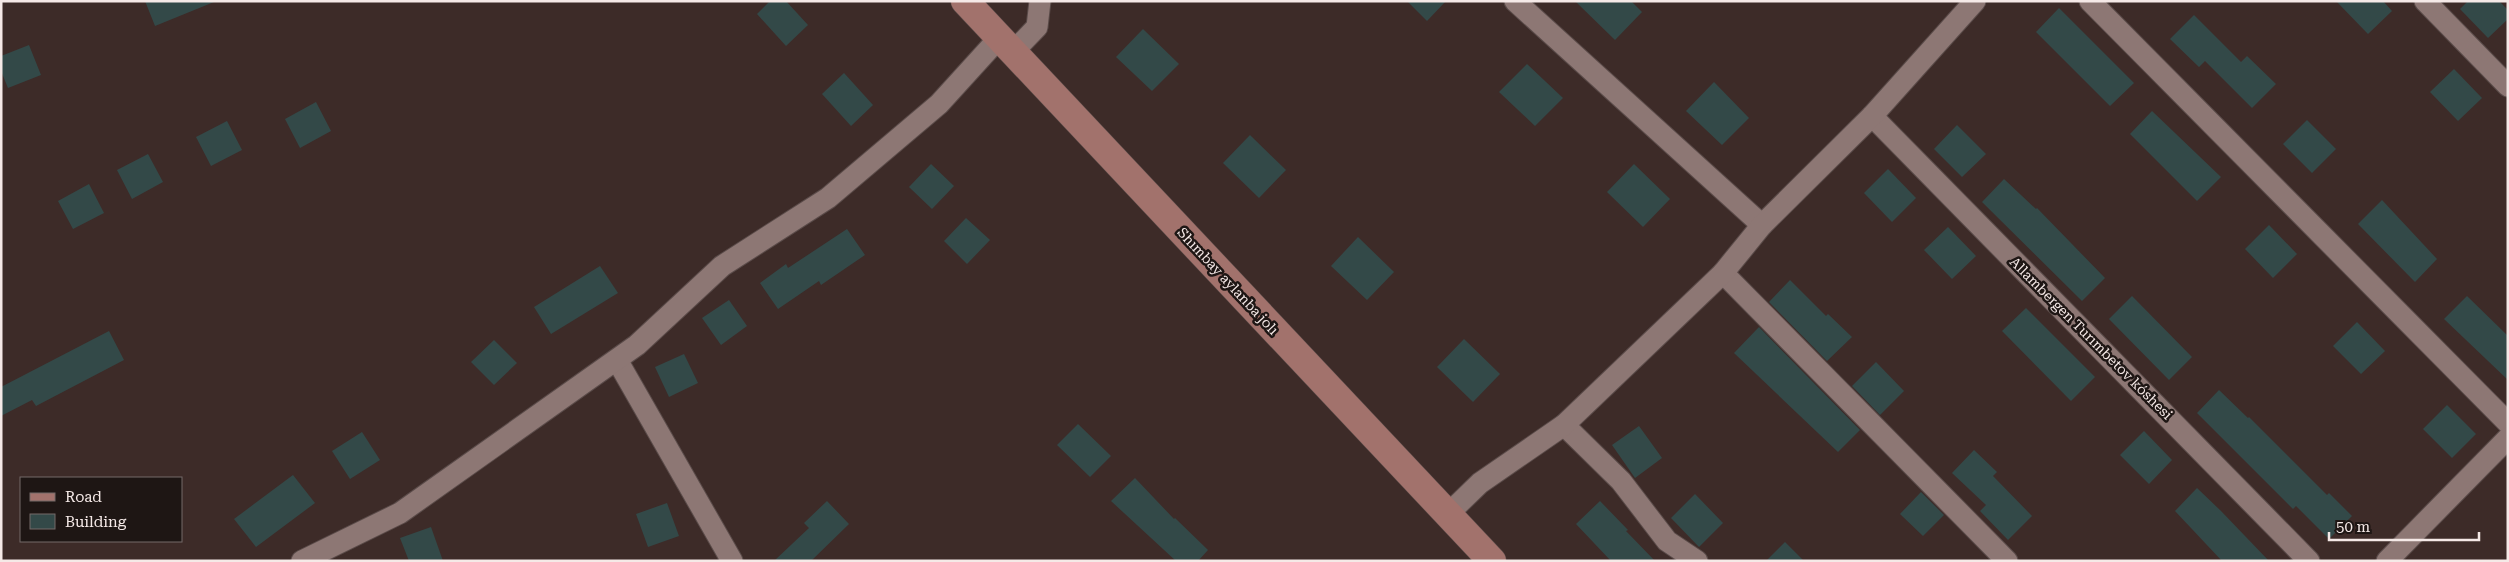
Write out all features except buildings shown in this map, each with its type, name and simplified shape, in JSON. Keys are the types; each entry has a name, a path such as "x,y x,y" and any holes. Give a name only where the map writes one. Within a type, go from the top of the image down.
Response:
{"main road":[{"name":"Shımbay aylanba jolı","path":"965,1 1492,561"}],"street":[{"path":"302,561 400,513 518,427 637,345 722,266 828,198 1006,46 1037,27 1040,1"},
{"path":"1515,1 1762,225"},
{"path":"1448,514 1480,483 1564,425 1723,273 1762,225 1872,116 1975,1"},
{"path":"2090,1 2508,424"},
{"path":"2425,1 2508,86"},
{"name":"Allambergen Turımbetov kóshesi","path":"1872,116 2309,561"},
{"path":"1723,273 2007,561"},
{"path":"617,360 732,561"},
{"path":"1564,425 1621,481 1667,542 1697,561"},
{"path":"2387,561 2508,438"}]}
